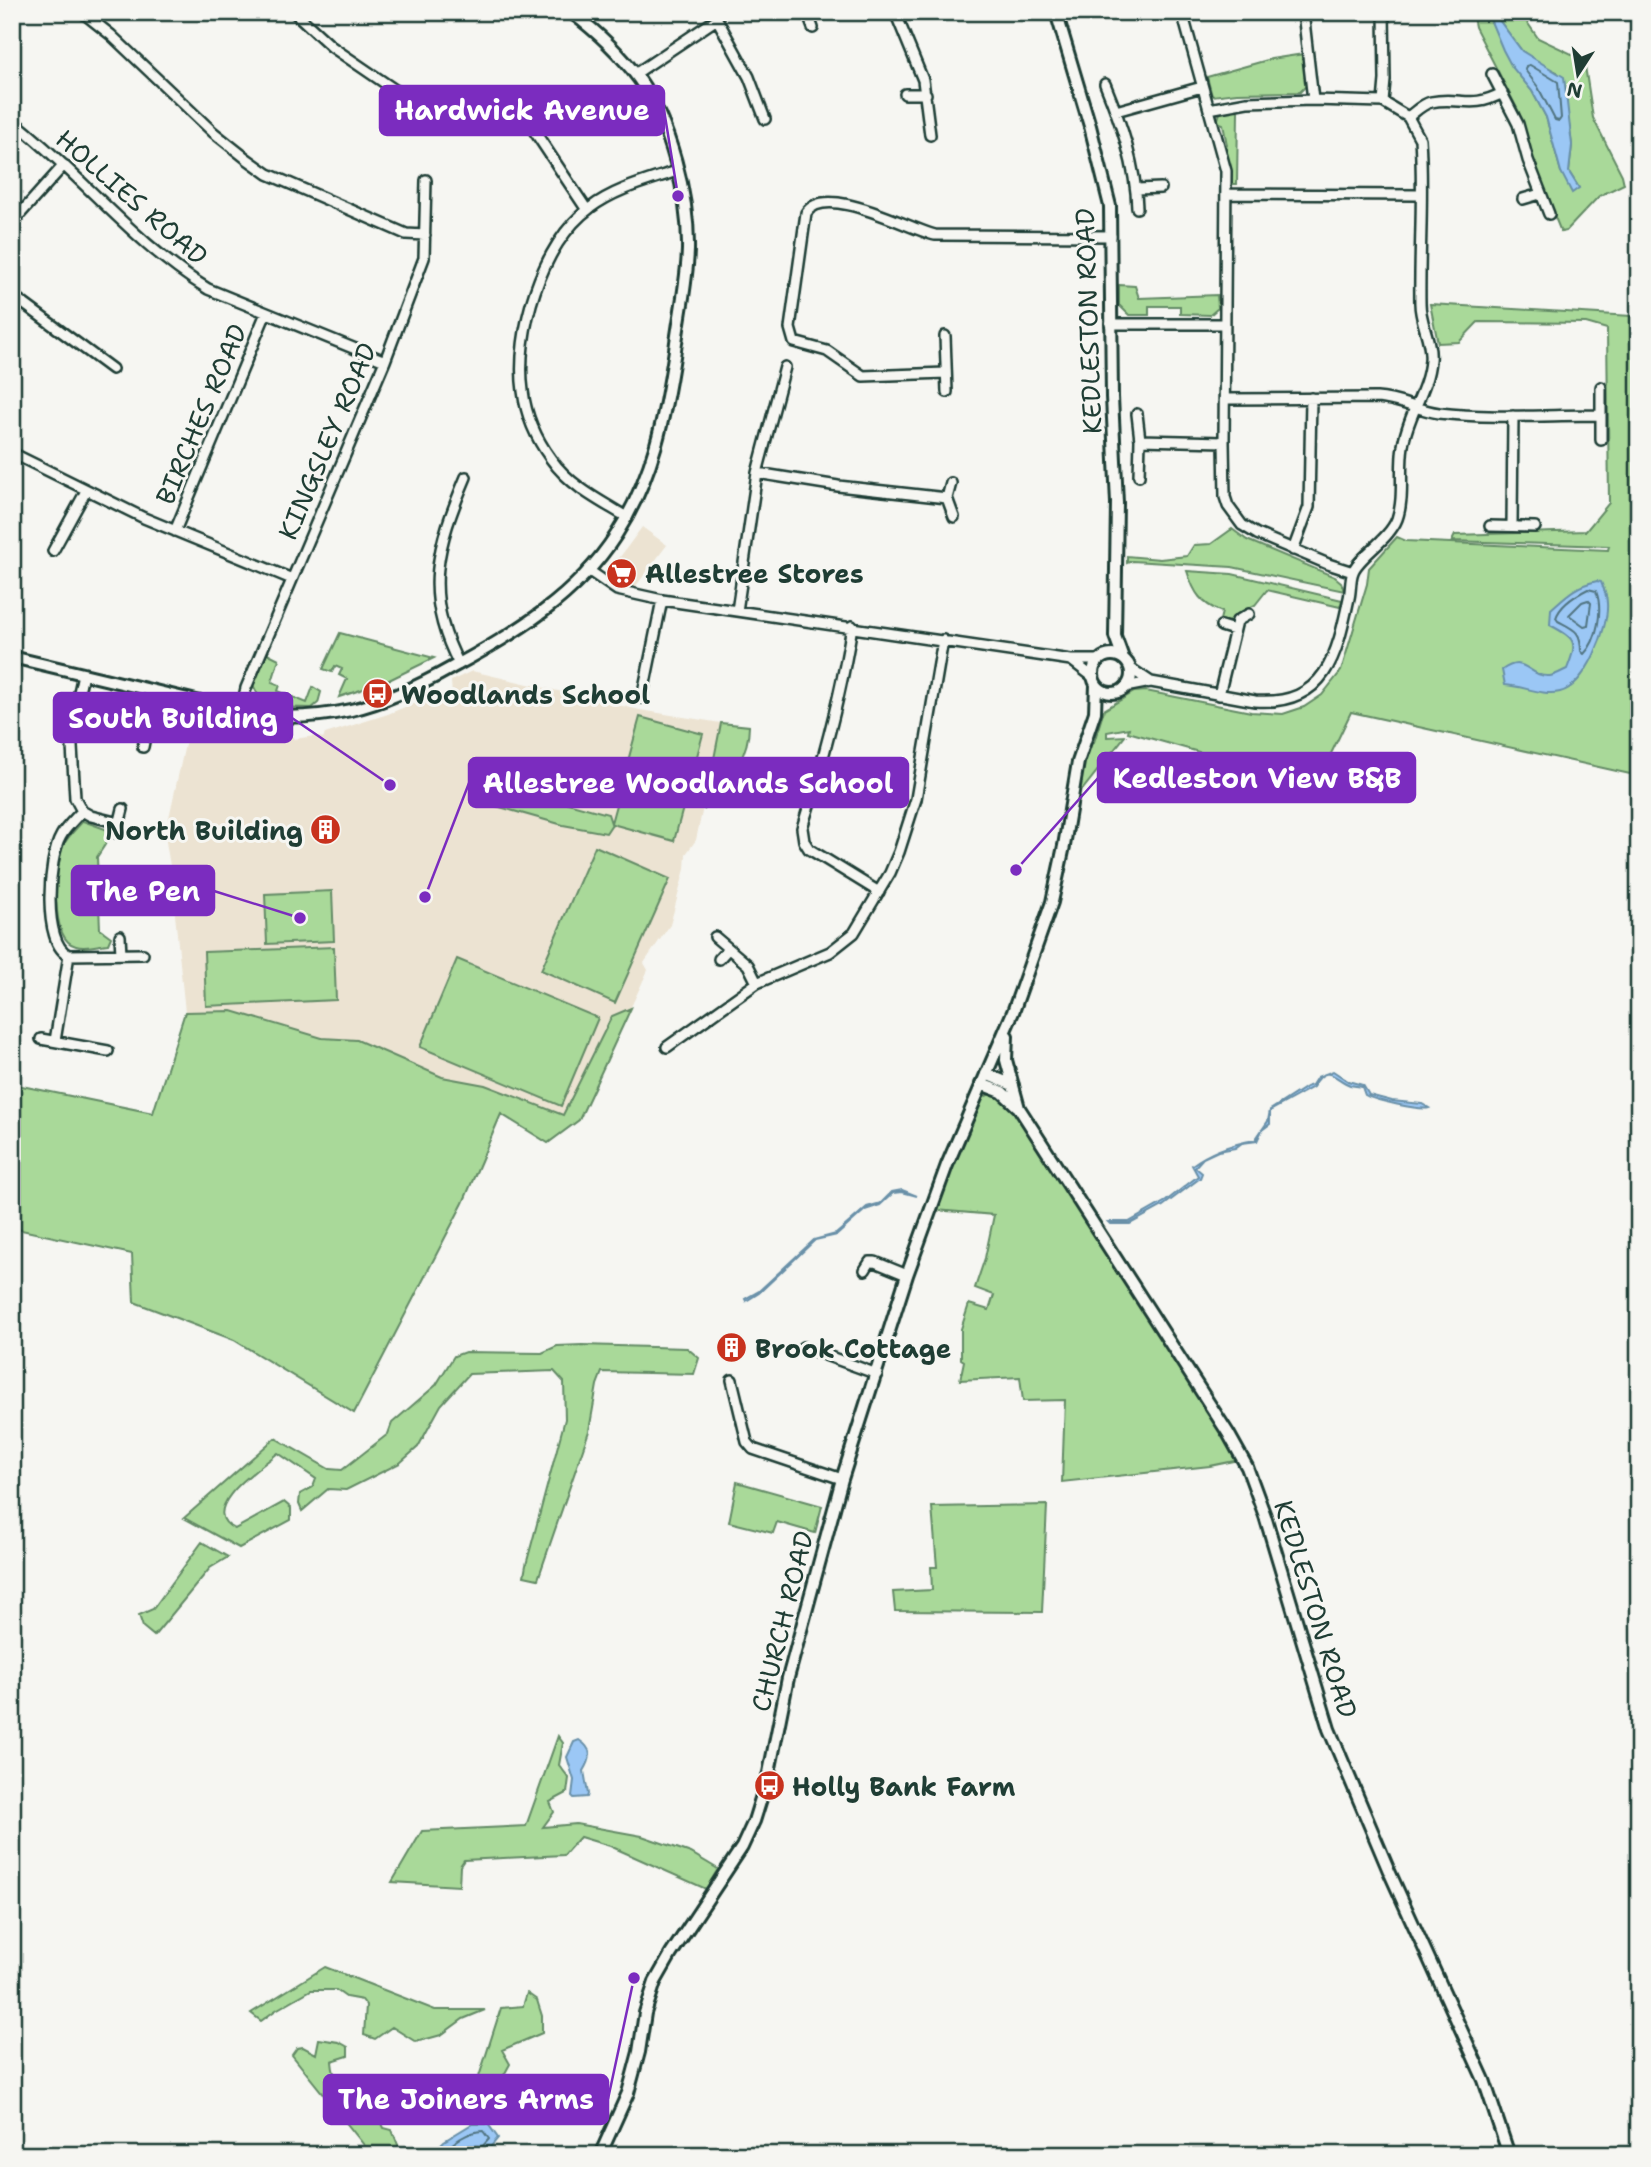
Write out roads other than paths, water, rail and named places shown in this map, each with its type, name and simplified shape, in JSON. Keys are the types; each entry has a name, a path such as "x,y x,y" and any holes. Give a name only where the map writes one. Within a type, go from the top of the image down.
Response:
{"street":[{"path":"82,12 111,35 213,131 268,174 406,234 425,235"},
{"path":"294,12 332,47 442,121"},
{"path":"12,657 241,712 295,717 352,710 386,700 506,639 531,622 588,570 627,517 639,494 658,443 688,254 687,216 677,171 657,112 635,74 603,38 571,12"},
{"path":"807,12 813,28"},
{"path":"895,12 917,63 926,94 930,135"},
{"name":"KEDLESTON ROAD","path":"1056,12 1107,192 1111,236 1110,324 1117,502 1115,636 1127,663"},
{"path":"1182,12 1226,171 1225,497 1234,516 1257,534 1353,572"},
{"path":"1303,12 1313,100"},
{"path":"1383,102 1384,12"},
{"path":"635,74 715,15 749,77 765,119"},
{"path":"1492,74 1518,124 1549,214"},
{"path":"1105,84 1116,111 1137,189 1137,208"},
{"path":"1116,111 1202,88"},
{"path":"1408,117 1433,102 1486,102 1502,93"},
{"path":"905,94 926,94"},
{"path":"509,102 525,117 587,210"},
{"path":"1071,660 1104,691 1114,693 1125,687 1152,682 1272,702 1289,699 1314,686 1326,672 1336,652 1353,572 1396,523 1400,509 1402,448 1429,373 1431,359 1419,307 1420,139 1408,117 1383,102 1247,102 1209,109"},
{"path":"509,120 518,110"},
{"name":"HOLLIES ROAD","path":"12,120 64,164 175,267 208,289 385,361"},
{"path":"12,223 64,164"},
{"path":"627,517 584,491 556,466 536,433 523,389 523,346 539,282 558,243 587,210 611,195 677,171"},
{"name":"KINGSLEY ROAD","path":"241,712 246,688 385,361 424,258 426,180"},
{"path":"1137,189 1161,188"},
{"path":"1227,194 1420,195"},
{"path":"1523,199 1540,194"},
{"path":"946,373 863,376 827,351 794,342 790,328 806,213 814,205 839,203 857,206 935,236 1111,236"},
{"path":"12,295 112,369"},
{"name":"BIRCHES ROAD","path":"174,531 266,313"},
{"path":"1110,324 1225,324"},
{"path":"945,336 947,392"},
{"path":"737,611 757,472 785,367"},
{"path":"1601,387 1601,440"},
{"path":"1293,550 1309,507 1311,398"},
{"path":"1225,399 1395,399 1415,408 1438,413 1600,415"},
{"path":"1137,414 1140,440 1139,476"},
{"path":"1513,416 1513,526"},
{"path":"1140,440 1224,442"},
{"path":"12,453 86,491 174,531 292,579"},
{"path":"757,472 827,484 947,498"},
{"path":"459,664 441,623 436,602 436,585 446,532 466,477"},
{"path":"951,483 947,498 954,517"},
{"path":"53,551 86,491"},
{"path":"1490,526 1535,527"},
{"path":"588,570 617,590 662,600 1071,660 1100,658 1111,654 1152,682"},
{"path":"641,690 662,600"},
{"path":"1219,695 1237,621 1250,614"},
{"path":"852,626 845,670 802,828 808,849 879,892"},
{"path":"1221,626 1234,630"},
{"path":"1094,681 1093,667 1115,636"},
{"path":"667,1046 757,983 839,947 855,933 899,852 916,799 943,640"},
{"path":"1125,687 1130,679 1127,663"},
{"path":"83,674 72,719 74,792 82,811 118,828 123,809"},
{"name":"KEDLESTON ROAD","path":"1094,681 1095,712 1078,762 1052,902 1007,1026 984,1079 1019,1108 1228,1433 1247,1467 1265,1516 1329,1729 1389,1871 1485,2080 1509,2155"},
{"path":"143,747 154,692"},
{"name":"KEDLESTON ROAD","path":"1095,712 1114,693"},
{"path":"82,811 60,837 55,852 50,899 56,944 69,955 143,954"},
{"path":"120,936 121,954"},
{"path":"715,937 748,965 757,983"},
{"path":"719,959 728,949"},
{"path":"55,1041 69,955"},
{"path":"689,1016 696,1027"},
{"name":"KEDLESTON ROAD","path":"1007,1026 1006,1050 1019,1108"},
{"path":"41,1039 108,1051"},
{"path":"984,1079 1013,1085"},
{"name":"CHURCH ROAD","path":"600,2155 628,2093 639,2052 645,2013 655,1982 742,1847 754,1821 769,1773 789,1678 842,1479 907,1275 947,1165 984,1079"},
{"path":"865,1269 870,1262 875,1262 907,1275"},
{"path":"803,1347 877,1374"},
{"path":"732,1380 747,1442 753,1449 842,1479"}],"water":[{"path":"1487,12 1493,12 1522,51 1564,77 1572,145 1569,172 1579,188 1572,193 1561,172 1546,117 1532,91 1512,67"},
{"path":"1601,582 1605,592 1607,614 1594,655 1579,679 1570,687 1553,693 1505,685 1502,670 1510,665 1522,665 1543,676 1567,669 1573,652 1572,642 1550,625 1551,609 1577,588"},
{"path":"1333,1071 1348,1081 1363,1085 1369,1095 1422,1104 1429,1108 1407,1107 1377,1100 1365,1095 1362,1087 1350,1085 1327,1074 1318,1079 1313,1087 1270,1111 1270,1124 1262,1130 1257,1141 1243,1143 1255,1140 1268,1121 1270,1110 1312,1085 1317,1077"},
{"path":"1242,1143 1235,1148 1218,1151 1203,1158 1222,1149"},
{"path":"1203,1158 1195,1167 1202,1173 1200,1178 1163,1206 1130,1224 1108,1222 1129,1222 1166,1201 1198,1176 1192,1165"},
{"path":"902,1190 917,1196 902,1192 893,1193 880,1205 865,1210 837,1235 815,1240 759,1293 746,1301 745,1299 759,1291 814,1240 836,1234 867,1207 881,1203 892,1192"},
{"path":"579,1740 590,1754 584,1771 588,1794 587,1797 574,1798 574,1780 567,1757 574,1742"},
{"path":"472,2124 488,2124 498,2138 484,2155 436,2155 435,2150 444,2141"}],"place":[{"name":"Hardwick Avenue","path":"678,196"},
{"name":"Allestree Stores","path":"622,573"},
{"name":"Woodlands School","path":"378,694"},
{"name":"South Building","path":"390,785"},
{"name":"North Building","path":"326,830"},
{"name":"Kedleston View B&B","path":"1016,870"},
{"name":"Allestree Woodlands School","path":"425,897"},
{"name":"The Pen","path":"300,918"},
{"name":"Brook Cottage","path":"732,1348"},
{"name":"Holly Bank Farm","path":"769,1786"},
{"name":"The Joiners Arms","path":"634,1978"}]}
